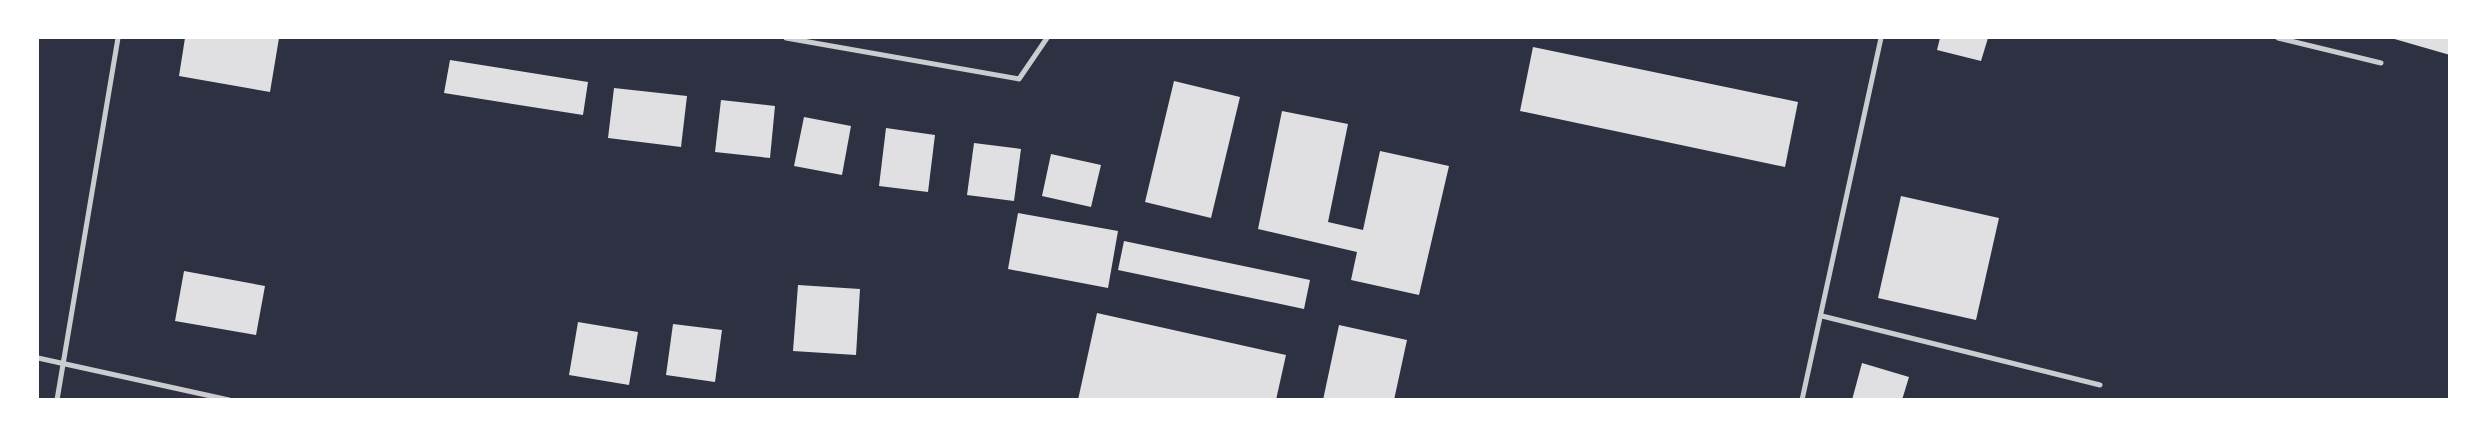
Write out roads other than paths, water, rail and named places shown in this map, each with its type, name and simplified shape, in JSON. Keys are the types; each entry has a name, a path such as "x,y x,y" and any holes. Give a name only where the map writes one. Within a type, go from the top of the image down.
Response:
{"street":[{"path":"57,400 118,38"},
{"path":"786,38 1019,79 1046,38"},
{"path":"1802,400 1822,316 1881,38"},
{"path":"2278,38 2382,63"},
{"path":"1822,316 2100,385"},
{"path":"38,358 229,400"}]}
